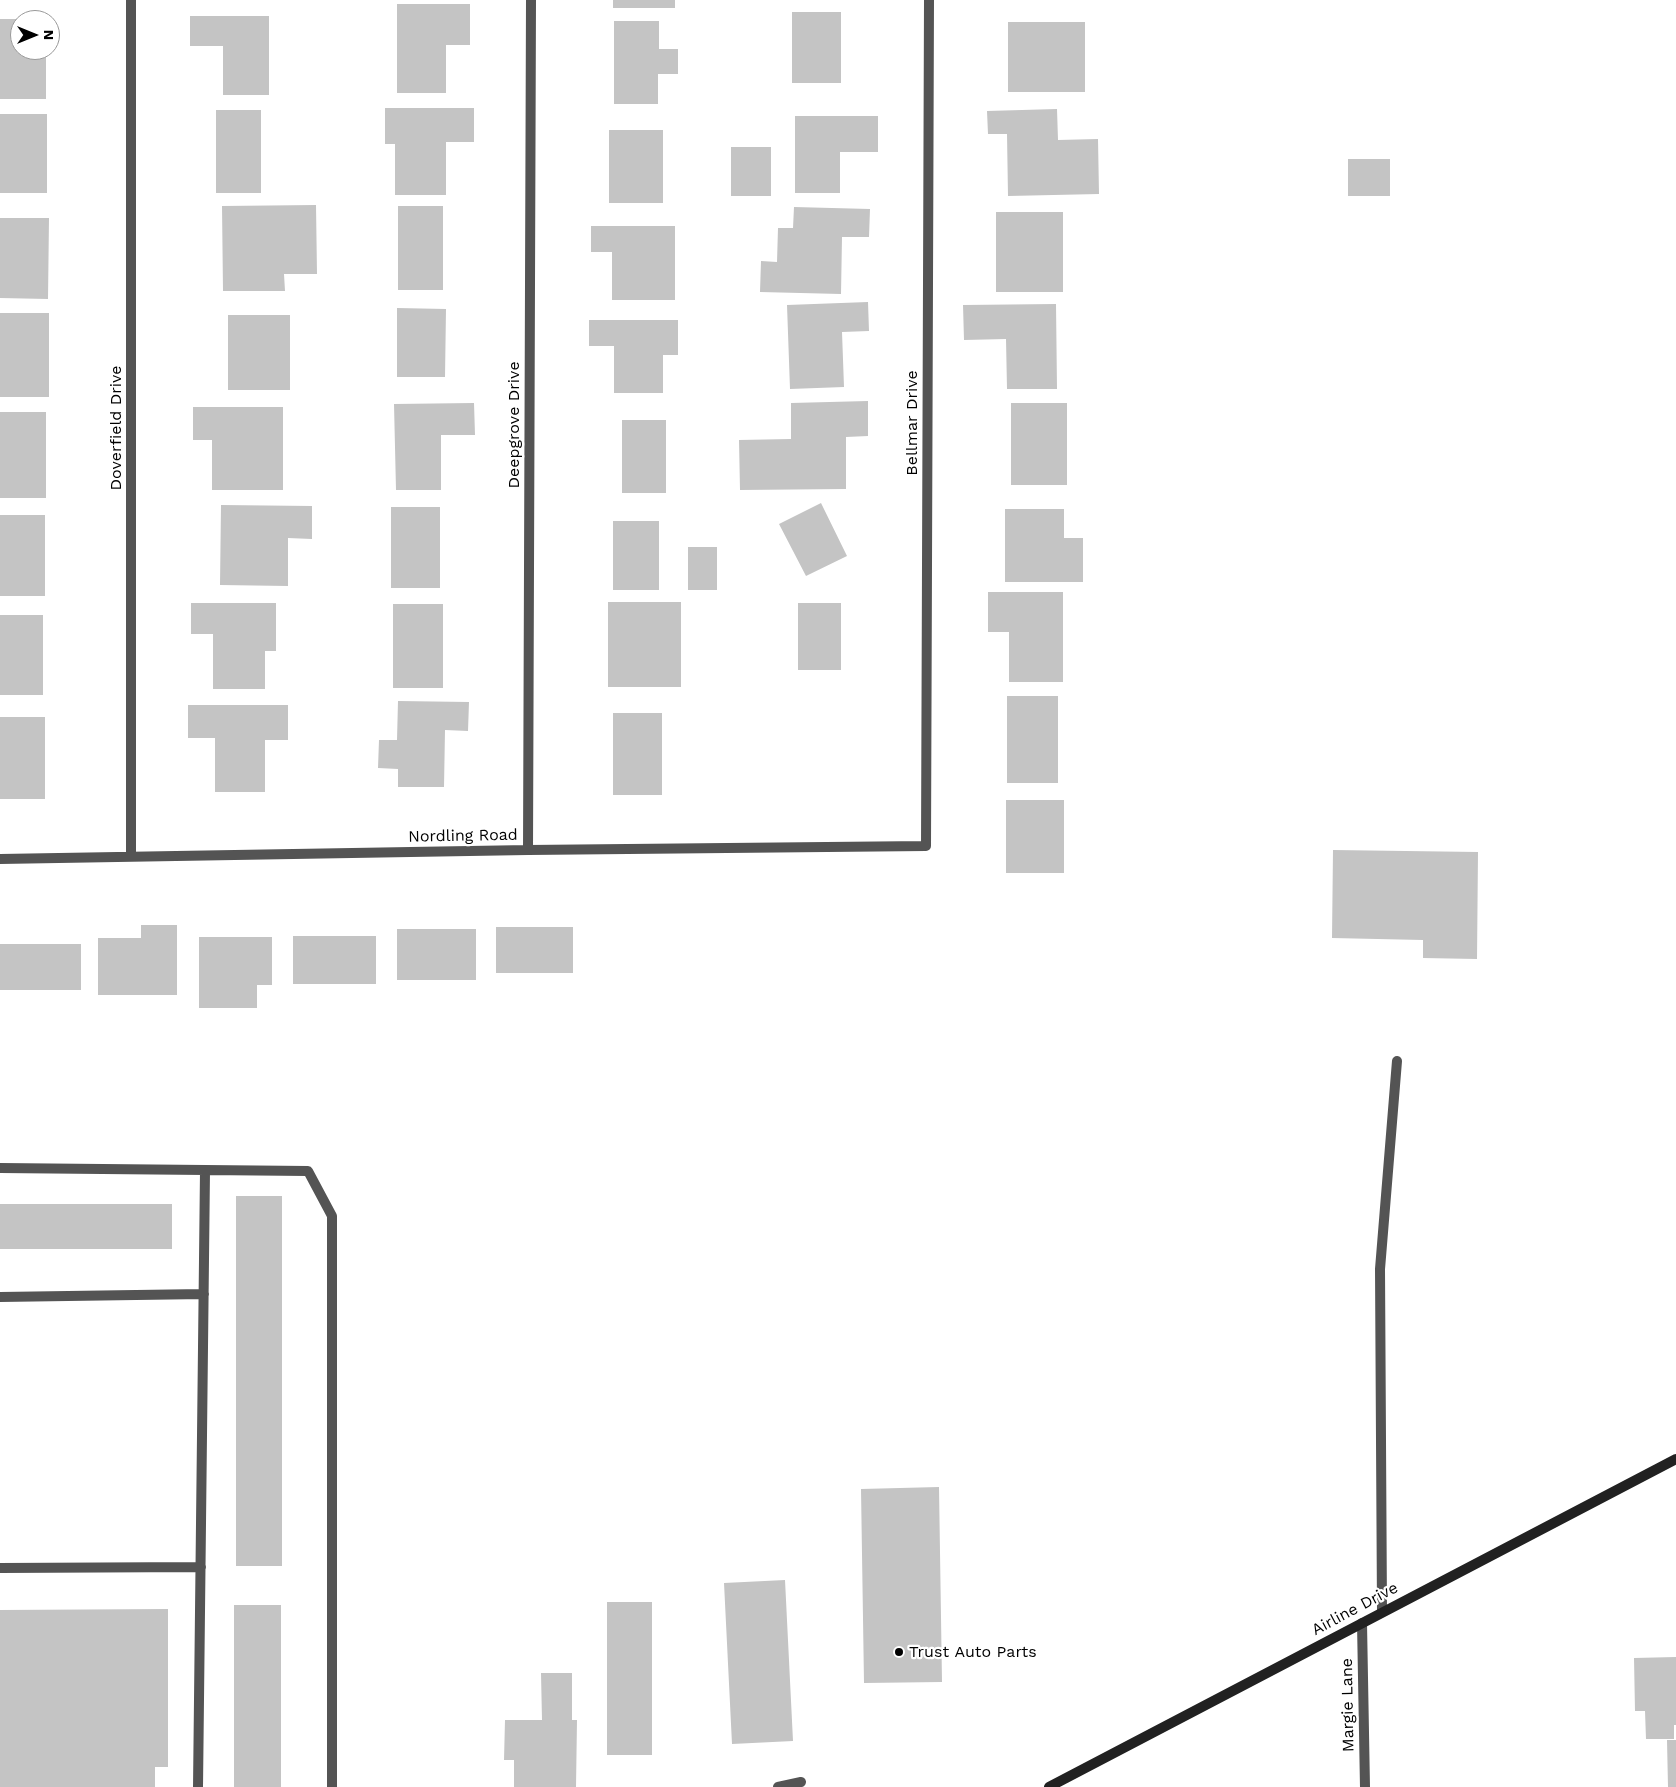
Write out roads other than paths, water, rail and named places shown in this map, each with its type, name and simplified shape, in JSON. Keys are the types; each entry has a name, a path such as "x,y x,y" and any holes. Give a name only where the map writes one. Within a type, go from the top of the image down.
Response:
{"main road":[{"name":"Airline Drive","path":"1049,1787 1676,1459"}],"street":[{"name":"Doverfield Drive","path":"130,857 131,0"},
{"name":"Deepgrove Drive","path":"528,850 531,0"},
{"name":"Bellmar Drive","path":"926,846 929,0"},
{"name":"Nordling Road","path":"0,859 528,850 926,846"},
{"path":"1382,1612 1380,1269 1397,1061"},
{"path":"0,1168 308,1172 332,1216 332,1787"},
{"path":"198,1787 205,1170"},
{"path":"0,1297 204,1294"},
{"path":"0,1568 201,1567"},
{"name":"Margie Lane","path":"1362,1623 1365,1787"},
{"path":"778,1787 801,1782"}],"place":[{"name":"Trust Auto Parts","path":"899,1652"}]}
